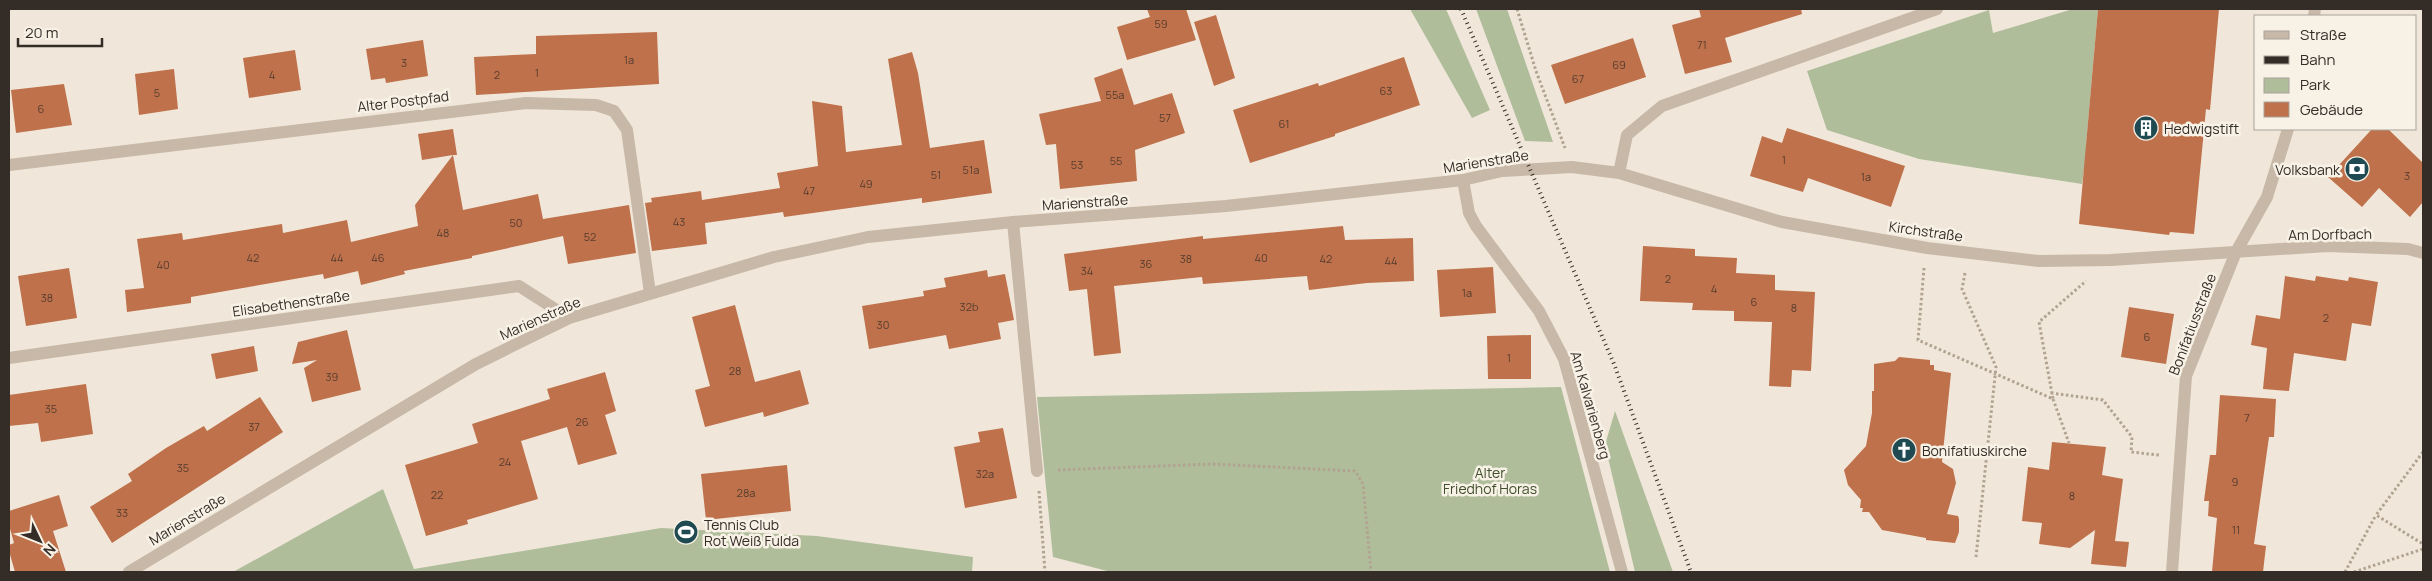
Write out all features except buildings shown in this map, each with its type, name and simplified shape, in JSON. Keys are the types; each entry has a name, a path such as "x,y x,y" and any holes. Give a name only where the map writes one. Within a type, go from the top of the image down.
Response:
{"street":[{"path":"1619,173 1627,135 1662,106 1937,9"},
{"name":"Alter Postpfad","path":"9,165 526,103 596,105 614,111 627,130 650,294"},
{"name":"Bonifatiusstraße","path":"2172,572 2186,376 2236,252 2267,197 2288,130"},
{"name":"Marienstraße","path":"129,572 476,364 569,318 774,257 868,237 1013,222 1226,206 1463,180 1502,171 1572,167 1619,173"},
{"name":"Kirchstraße","path":"1619,173 1782,222 1927,248 2038,261 2111,260 2236,252"},
{"name":"Am Kalvarienberg","path":"1463,180 1469,213 1476,226 1539,311 1564,359 1622,572"},
{"path":"1013,222 1037,470"},
{"name":"Am Dorfbach","path":"2236,252 2328,246 2408,250 2423,253"},
{"name":"Elisabethenstraße","path":"9,358 519,286 569,318"}],"path":[{"path":"1517,9 1536,71 1572,167"},
{"path":"1968,252 1962,289 1996,367 1976,557"},
{"path":"2069,443 2052,400 2039,322 2111,260"},
{"path":"1923,276 1918,340 2052,400"},
{"path":"2051,393 2104,400 2132,437 2131,452 2180,458"},
{"path":"2345,572 2376,515 2423,452"},
{"path":"1045,572 1037,470 1212,464 1355,471 1363,484 1371,572"},
{"path":"2376,515 2423,544"},
{"path":"2354,572 2423,549"}],"green space":[{"path":"1410,9 1446,9 1490,110 1472,118"},
{"path":"1476,9 1507,9 1553,142 1525,141"},
{"path":"2073,9 2098,9 2086,145 2146,151 2143,176 2084,170 2082,184 1919,159 1827,130 1807,71 1989,10 1993,33"},
{"name":"Alter Friedhof Horas","path":"1561,387 1610,572 1111,572 1053,557 1037,397"},
{"path":"1615,411 1673,572 1635,572 1605,445"},
{"name":"Tennis Club Rot Weiß Fulda","path":"383,489 414,569 661,528 817,536 973,557 972,572 233,572"}],"railway":[{"path":"1461,9 1614,364 1691,572"}],"place":[{"name":"Hedwigstift","path":"2146,128"},
{"name":"Volksbank","path":"2357,169"},
{"name":"Bonifatiuskirche","path":"1904,450"},
{"name":"Tennis Club Rot Weiß Fulda","path":"686,532"}]}
